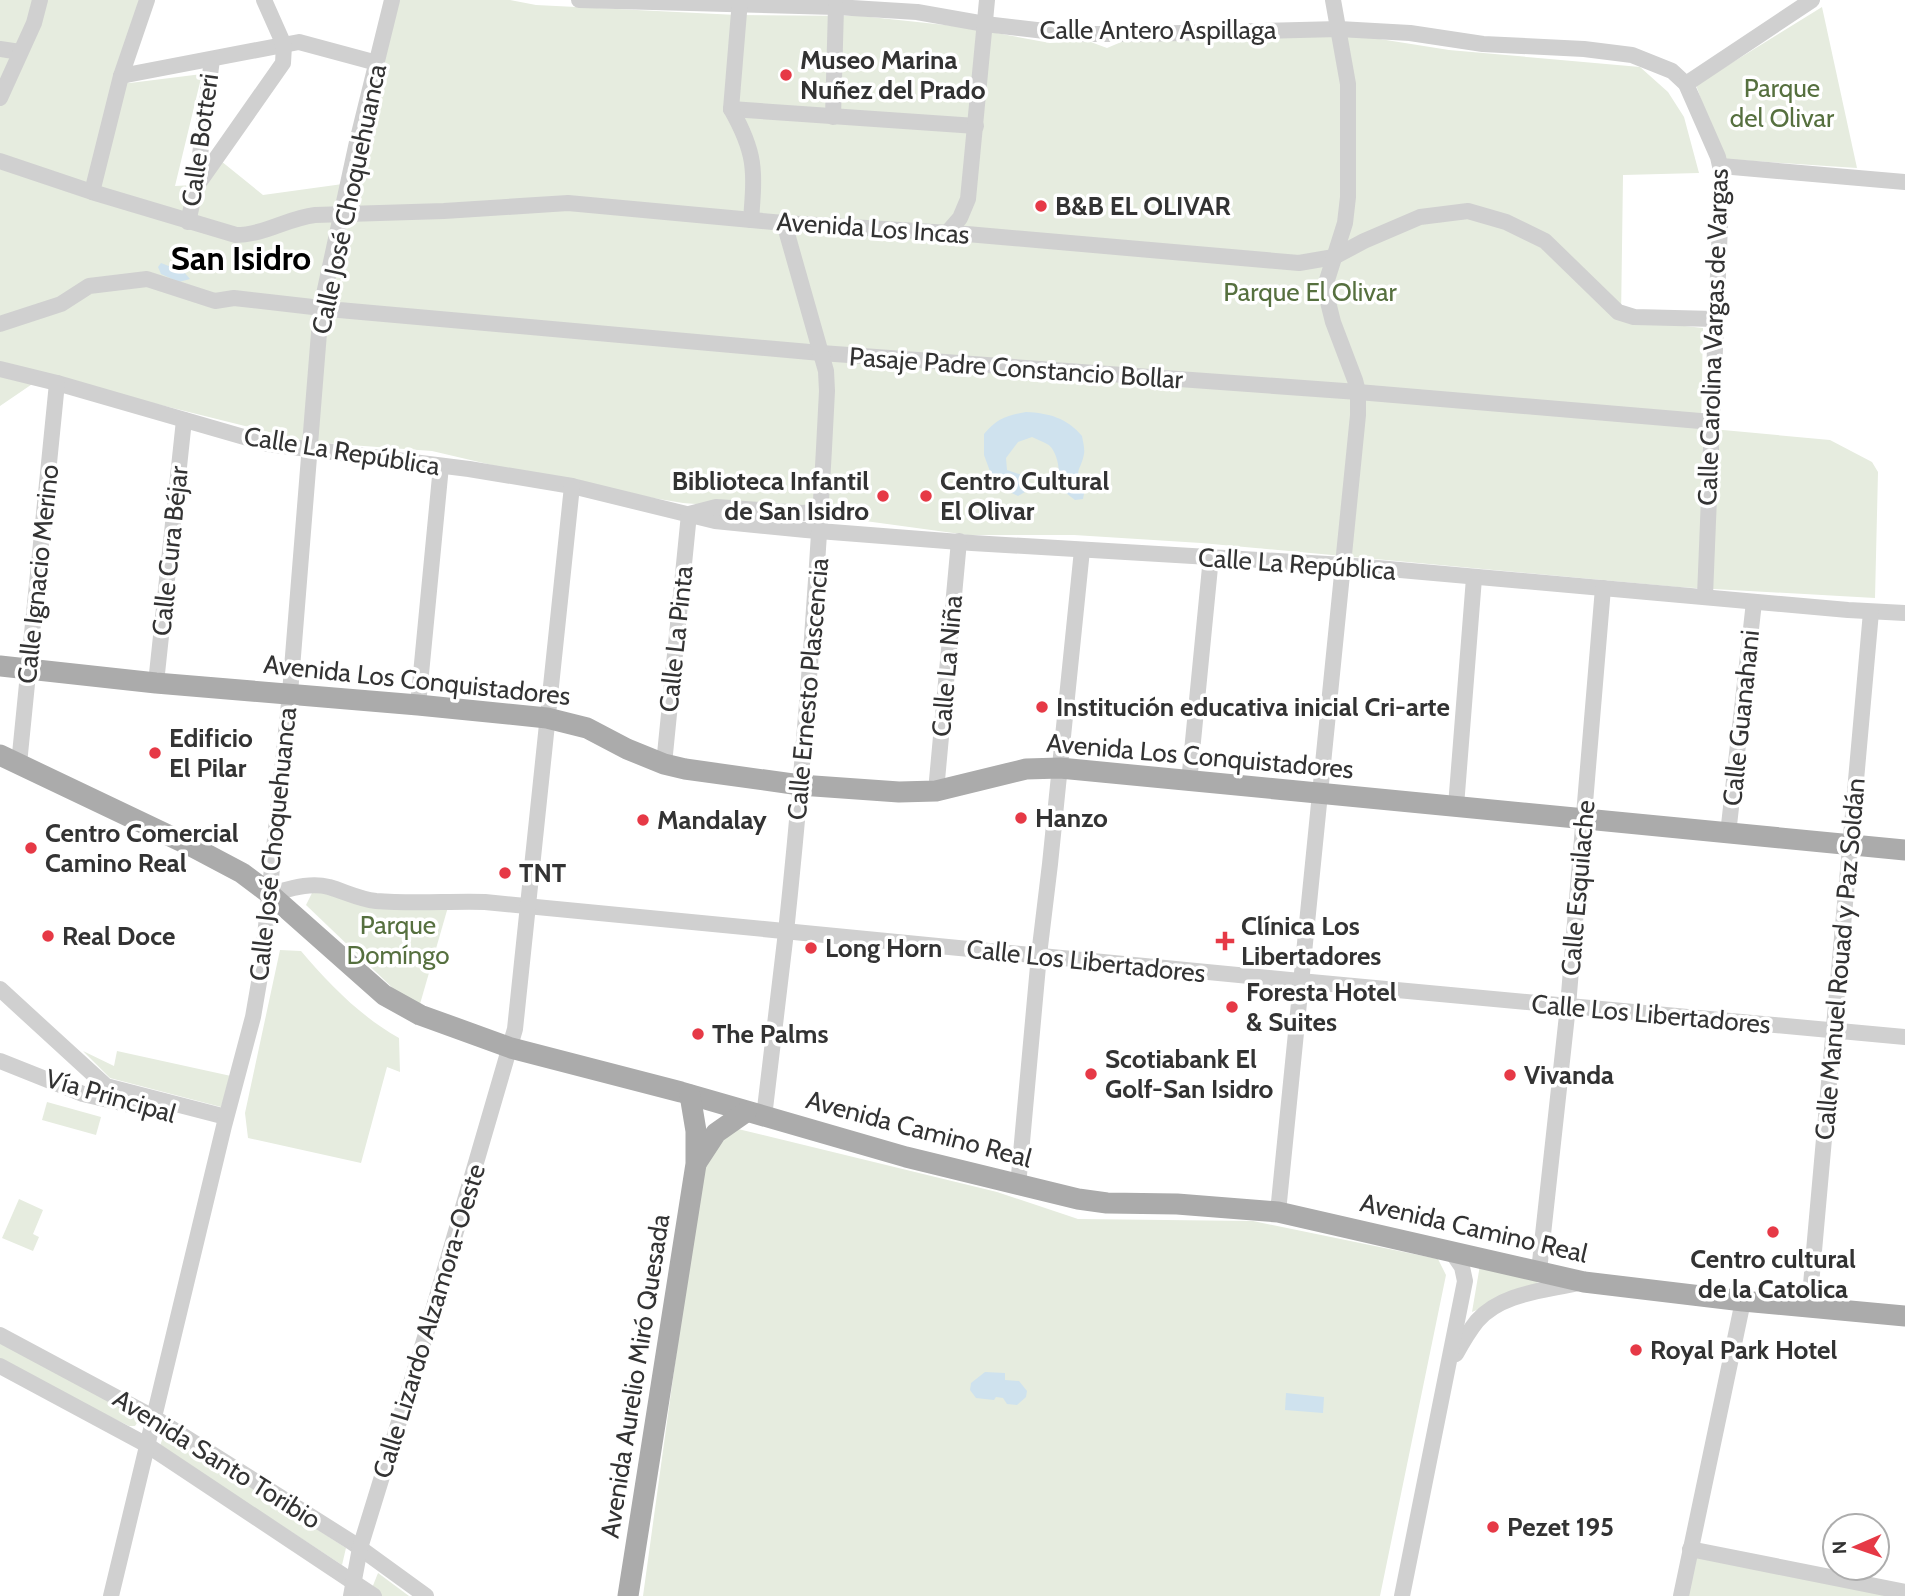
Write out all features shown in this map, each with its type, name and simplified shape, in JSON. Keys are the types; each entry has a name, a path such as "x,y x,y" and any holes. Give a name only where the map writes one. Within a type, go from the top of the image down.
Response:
{"main road":[{"name":"Avenida Los Conquistadores","path":"0,666 28,671 547,718 587,728 664,764 800,785 899,792 936,791 1026,769 1060,768 1905,850"},
{"name":"Avenida Camino Real","path":"10,760 242,873 271,894 384,995 421,1015 511,1048 1018,1186 1100,1202 1177,1204 1278,1212 1584,1282 1743,1301 1905,1316"},
{"name":"Avenida Aurelio Miró Quesada","path":"628,1596 696,1164 696,1130 690,1095"},
{"name":"Avenida Aurelio Miró Quesada","path":"696,1164 716,1133 755,1114"}],"street":[{"path":"0,98 34,23 40,0"},
{"path":"92,192 121,76 147,0"},
{"path":"196,187 283,63 284,45 264,0"},
{"name":"Calle José Choquehuanca","path":"111,1596 225,1121 253,1017 271,894 311,451 321,308 392,0"},
{"name":"Calle Antero Aspillaga","path":"579,0 740,3 917,12 985,24 1071,34 1339,29 1410,33 1483,44 1584,49 1632,55 1672,71 1686,85"},
{"path":"947,233 960,218 968,199 987,0"},
{"path":"1278,1212 1358,415 1358,392 1333,323 1327,298 1327,280 1345,223 1348,197 1348,84 1333,0"},
{"path":"1686,85 1812,0"},
{"path":"740,3 731,109 750,145 754,182 751,220"},
{"path":"833,117 836,8"},
{"path":"121,76 299,43 312,44 377,63"},
{"path":"0,49 20,52"},
{"name":"Calle Botteri","path":"188,222 196,187 212,59"},
{"name":"Calle Carolina Vargas de Vargas","path":"1686,85 1721,166 1705,596"},
{"path":"731,109 976,126"},
{"name":"Avenida Los Incas","path":"0,161 188,222 244,235 307,216 444,211 552,203 1299,263 1335,257 1420,217 1456,212 1479,213 1545,241 1618,312 1634,317 1715,319"},
{"path":"1721,166 1905,182"},
{"name":"Calle Ernesto Plascencia","path":"755,1114 786,932 820,531 827,391 826,371 784,223"},
{"name":"Pasaje Padre Constancio Bollar","path":"0,324 61,304 89,286 147,279 215,301 234,298 821,353 1358,392 1712,422"},
{"name":"Calle La República","path":"0,369 268,444 572,486 715,520 820,531 1082,550 1344,565 1905,613"},
{"name":"Calle Ignacio Merino","path":"10,760 28,671 57,383"},
{"name":"Calle Cura Béjar","path":"156,683 184,420"},
{"path":"418,705 440,466"},
{"name":"Calle Lizardo Alzamora-Oeste","path":"352,1589 360,1548 511,1048 529,907 572,486"},
{"name":"Calle La República","path":"689,514 716,507 803,513 812,512 821,504"},
{"name":"Calle La Pinta","path":"664,764 689,514"},
{"name":"Calle La Niña","path":"936,791 960,541"},
{"path":"1018,1186 1039,955 1082,550"},
{"path":"1189,782 1211,557"},
{"path":"1456,806 1474,578"},
{"name":"Calle Esquilache","path":"1539,1272 1585,819 1603,587"},
{"name":"Calle Guanahani","path":"1728,834 1754,602"},
{"name":"Calle Manuel Rouad y Paz Soldán","path":"1809,1307 1871,612"},
{"name":"Calle Los Libertadores","path":"271,894 314,885 376,901 485,902 1300,982 1905,1037"},
{"path":"0,989 106,1086 225,1121"},
{"name":"Vía Principal","path":"0,1061 98,1098 225,1121"},
{"path":"68,1088 83,1084 86,1075 84,1066"},
{"path":"1402,1596 1451,1362 1465,1281 1462,1267 1453,1254"},
{"path":"1451,1362 1476,1322 1494,1307 1517,1296 1584,1282"},
{"path":"1681,1596 1743,1301"},
{"name":"Avenida Santo Toribio","path":"0,1335 155,1418 360,1548 426,1596"},
{"name":"Avenida Santo Toribio","path":"0,1366 146,1445 352,1589 374,1596"},
{"path":"1690,1549 1905,1592"}],"green space":[{"name":"Parque El Olivar","path":"0,0 139,0 114,78 130,83 202,74 175,186 194,185 221,161 263,195 350,183 396,0 510,0 536,5 737,15 861,16 964,27 1050,43 1088,41 1107,48 1126,40 1147,37 1367,37 1449,50 1640,67 1668,92 1684,117 1699,173 1623,175 1621,319 1703,328 1701,428 1830,440 1872,462 1878,472 1875,598 1678,587 1201,543 1074,535 968,535 799,512 683,503 581,486 432,451 309,442 44,376 0,406"},
{"name":"Parque del Olivar","path":"1822,7 1857,168 1722,159 1696,85"},
{"name":"Parque Domíngo","path":"313,891 448,907 420,1004 401,996 306,905"},
{"path":"280,950 301,951 346,999 399,1038 400,1072 387,1067 361,1163 248,1138 245,1113"},
{"path":"83,1051 114,1066 117,1051 231,1076 221,1107 110,1078"},
{"path":"47,1102 101,1117 96,1135 42,1120"},
{"path":"738,1129 997,1192 1078,1219 1253,1221 1438,1259 1446,1275 1380,1596 643,1596 703,1160 710,1150"},
{"path":"19,1199 43,1210 33,1234 39,1237 33,1251 2,1238"},
{"path":"1480,1265 1538,1280 1537,1285 1472,1312"},
{"path":"0,1343 139,1413 139,1420 135,1426 129,1426 0,1363"},
{"path":"165,1431 346,1548 342,1565 160,1446"},
{"path":"1695,1557 1898,1596 1687,1596"},
{"path":"378,1573 409,1596 382,1596 372,1588"}],"water":[{"path":"161,263 184,272 190,279 179,282 161,274 158,267"},
{"path":"1026,412 1057,418 1082,436 1084,452 1078,474 1085,488 1083,499 1075,500 1062,490 1037,491 1036,481 1043,478 1058,479 1059,470 1050,446 1032,437 1018,442 1006,458 1007,470 1022,475 1026,484 1025,492 1018,496 995,485 984,455 984,434 1002,418"},
{"path":"985,1372 1005,1373 1005,1380 1019,1381 1027,1391 1026,1397 1017,1405 1007,1404 1003,1398 976,1398 970,1390 971,1383"},
{"path":"1286,1393 1324,1397 1323,1413 1285,1410"}],"place":[{"name":"Museo Marina Nuñez del Prado","path":"786,75"},
{"name":"B&B EL OLIVAR","path":"1041,206"},
{"name":"Biblioteca Infantil de San Isidro","path":"883,496"},
{"name":"Centro Cultural El Olivar","path":"926,496"},
{"name":"Institución educativa inicial Cri-arte","path":"1042,707"},
{"name":"Edificio El Pilar","path":"155,753"},
{"name":"Hanzo","path":"1021,818"},
{"name":"Mandalay","path":"643,820"},
{"name":"Centro Comercial Camino Real","path":"31,848"},
{"name":"TNT","path":"505,873"},
{"name":"Real Doce","path":"48,936"},
{"name":"Clínica Los Libertadores","path":"1225,941"},
{"name":"Long Horn","path":"811,948"},
{"name":"Foresta Hotel & Suites","path":"1232,1007"},
{"name":"The Palms","path":"698,1034"},
{"name":"Scotiabank El Golf-San Isidro","path":"1091,1074"},
{"name":"Vivanda","path":"1510,1075"},
{"name":"Centro cultural de la Catolica","path":"1773,1232"},
{"name":"Royal Park Hotel","path":"1636,1350"},
{"name":"Pezet 195","path":"1493,1527"}],"district":[{"name":"San Isidro","path":"241,258"}]}
